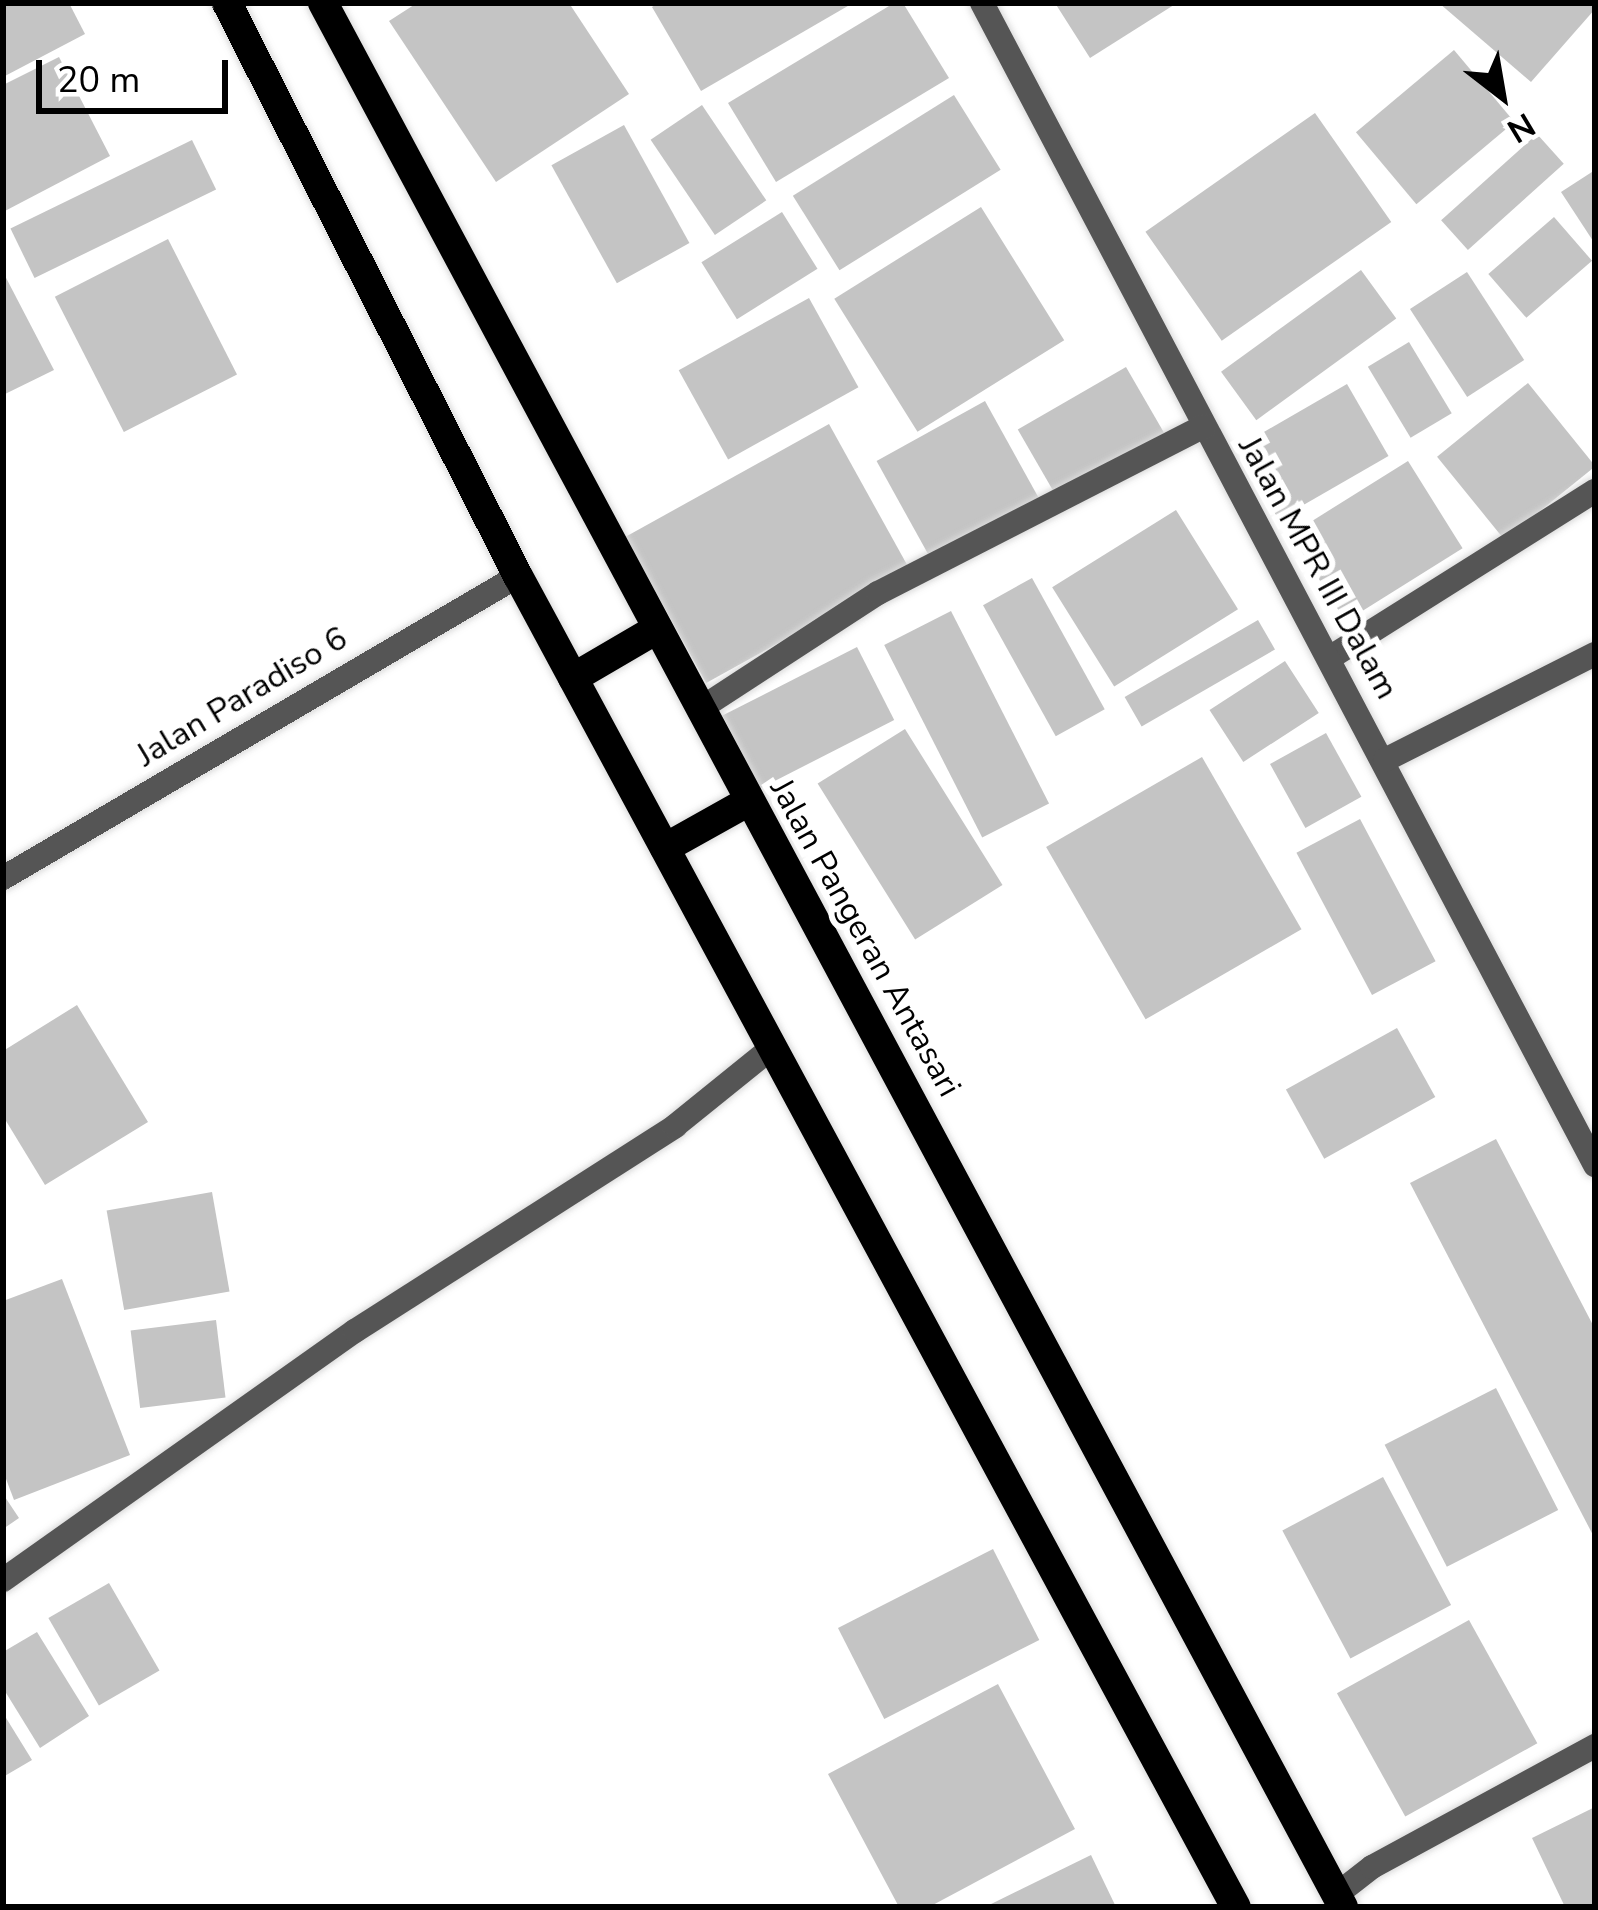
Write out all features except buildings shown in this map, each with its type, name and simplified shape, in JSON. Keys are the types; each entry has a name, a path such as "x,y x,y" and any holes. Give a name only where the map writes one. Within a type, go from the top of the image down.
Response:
{"main road":[{"path":"227,3 518,576 1235,1907"},
{"name":"Jalan Pangeran Antasari","path":"323,3 1340,1901"},
{"path":"573,678 657,629"},
{"path":"665,848 749,801"}],"street":[{"name":"Jalan MPR III Dalam","path":"982,3 1331,656 1595,1165"},
{"path":"700,709 878,593 1204,426"},
{"path":"1331,656 1595,491"},
{"name":"Jalan Paradiso 6","path":"3,878 518,576"},
{"path":"1384,760 1595,653"},
{"path":"3,1580 355,1331 675,1126 774,1046"},
{"path":"1340,1901 1372,1867 1595,1746"}]}
